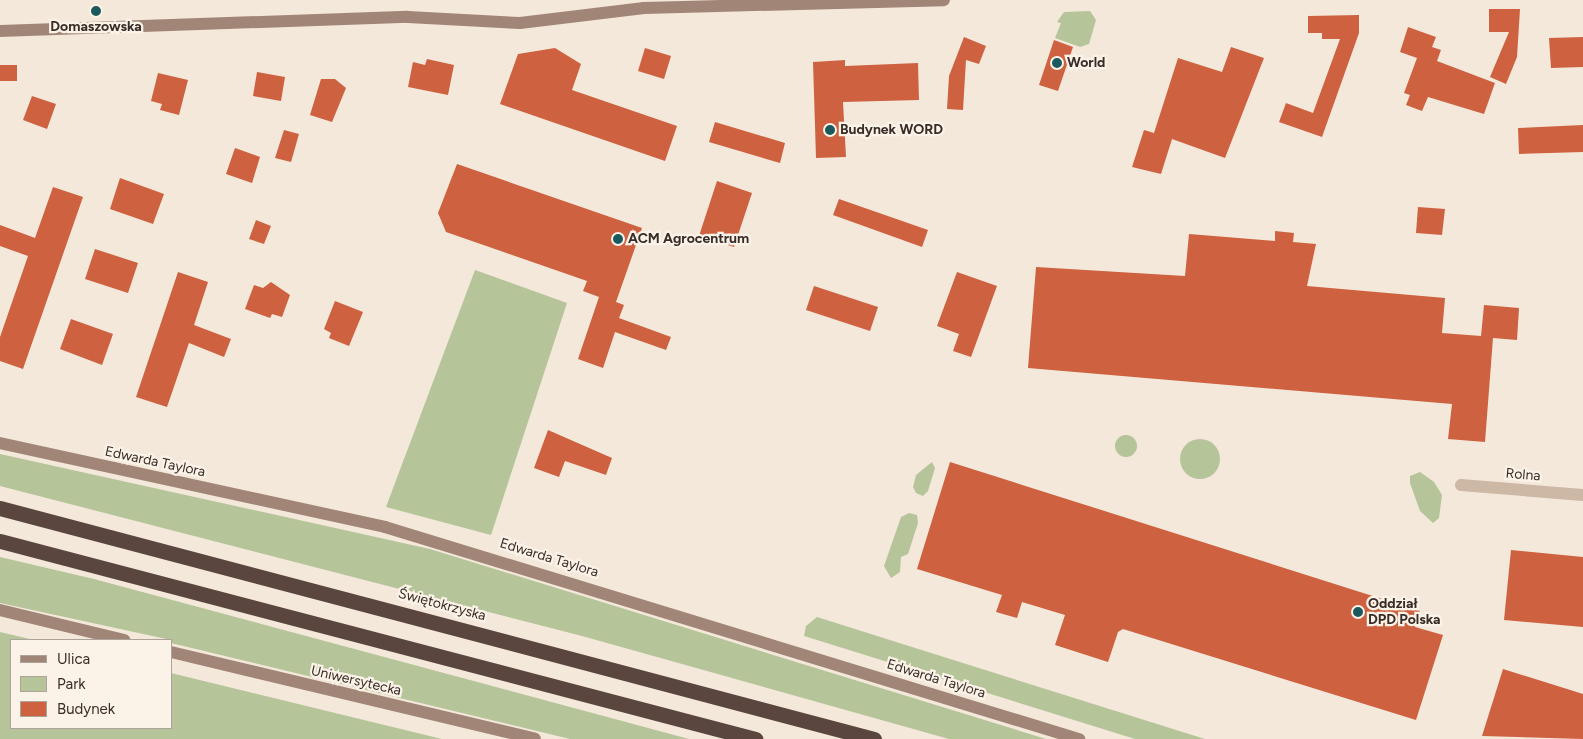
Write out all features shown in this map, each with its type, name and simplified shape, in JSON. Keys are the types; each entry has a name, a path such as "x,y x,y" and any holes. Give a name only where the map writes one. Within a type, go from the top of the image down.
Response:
{"highway":[{"name":"Świętokrzyska","path":"0,508 874,739"},
{"path":"0,540 755,739"}],"street":[{"path":"0,31 408,17 529,23 644,8 944,0"},
{"name":"Edwarda Taylora","path":"0,443 385,527 1079,739"},
{"name":"Rolna","path":"1461,485 1583,495"},
{"path":"0,610 120,639"},
{"name":"Uniwersytecka","path":"172,652 535,739"}],"green space":[{"path":"1090,11 1096,20 1089,44 1080,47 1055,38 1061,23 1057,22 1064,12"},
{"path":"475,270 567,303 491,535 386,507"},
{"path":"1126,435 1136,442 1137,446 1130,456 1126,457 1116,450 1115,446 1122,436"},
{"path":"1196,439 1204,439 1211,442 1217,448 1220,459 1217,470 1211,476 1204,479 1196,479 1189,476 1183,470 1180,463 1180,455 1183,448 1189,442"},
{"path":"0,454 430,549 1046,739 949,739 582,636 0,486"},
{"path":"932,462 935,468 928,491 923,496 916,493 913,487 916,475"},
{"path":"1420,472 1434,482 1442,495 1439,518 1433,523 1420,511 1410,483 1410,476"},
{"path":"909,513 917,515 918,523 908,554 901,557 900,572 891,578 884,566 901,517"},
{"path":"0,557 94,579 689,739 570,739 172,643 172,639 0,603"},
{"path":"817,617 1205,739 1135,739 804,636 806,626"},
{"path":"0,632 30,639 10,639 10,729 172,729 172,673 442,739 0,739"}],"building":[{"path":"1489,9 1520,9 1517,57 1506,84 1490,77 1509,32 1489,32"},
{"path":"1359,15 1359,33 1322,137 1279,122 1286,103 1313,113 1340,39 1322,39 1322,33 1308,33 1308,16"},
{"path":"1408,27 1436,37 1432,47 1441,50 1437,61 1495,83 1484,114 1428,97 1422,111 1406,105 1410,95 1404,93 1417,58 1400,52"},
{"path":"964,37 986,46 979,64 966,60 963,110 947,109 949,76"},
{"path":"1583,37 1583,67 1551,68 1549,38"},
{"name":"World","path":"1054,40 1073,47 1058,91 1039,85"},
{"path":"1231,47 1264,58 1225,158 1172,139 1161,174 1132,167 1144,130 1154,133 1178,58 1222,72"},
{"path":"555,48 581,64 572,90 677,126 665,161 500,104 518,54"},
{"path":"645,48 671,56 664,79 638,71"},
{"path":"427,59 454,65 448,95 408,87 413,62 425,65"},
{"name":"Budynek WORD","path":"845,60 845,66 918,63 919,100 843,102 846,157 816,158 813,62"},
{"path":"0,65 17,65 17,81 0,81"},
{"path":"257,72 285,77 281,101 253,96"},
{"path":"158,73 188,80 179,115 160,110 162,104 151,101"},
{"path":"321,79 335,79 346,88 332,122 310,115"},
{"path":"32,96 56,104 47,129 23,120"},
{"path":"715,122 785,143 780,163 709,142"},
{"path":"1583,125 1583,152 1519,154 1518,128"},
{"path":"284,130 299,134 291,162 275,158"},
{"path":"235,148 260,157 252,183 226,174"},
{"path":"457,164 642,228 616,302 624,305 619,318 671,337 666,350 615,332 603,368 578,359 599,297 583,291 587,281 446,232 438,213"},
{"path":"120,178 164,194 153,224 110,209"},
{"path":"717,181 752,193 734,247 699,236"},
{"path":"53,187 83,197 23,369 0,361 0,337 28,256 0,246 0,225 35,238"},
{"path":"839,199 928,230 922,247 833,215"},
{"path":"1418,207 1445,209 1442,235 1416,233"},
{"path":"256,220 271,226 264,244 249,239"},
{"path":"1275,231 1294,233 1293,242 1316,244 1307,286 1445,298 1442,333 1481,336 1484,305 1519,308 1517,340 1493,338 1485,442 1448,439 1452,404 1028,368 1036,267 1185,276 1189,234 1275,241"},
{"path":"95,249 138,263 128,293 85,279"},
{"path":"178,272 208,282 194,325 231,339 224,357 189,343 167,407 136,397"},
{"path":"957,272 997,286 971,357 953,351 959,334 937,326"},
{"path":"271,282 290,295 282,317 272,314 270,318 245,309 254,285 263,288"},
{"path":"814,286 878,307 870,331 806,310"},
{"path":"335,301 363,312 349,346 329,338 331,333 324,329"},
{"path":"71,319 113,334 102,365 60,349"},
{"path":"548,430 612,458 606,475 565,461 559,477 534,468"},
{"path":"950,462 1420,611 1415,627 1443,635 1416,720 1123,629 1118,632 1108,662 1055,645 1065,615 1022,602 1017,618 996,612 1002,595 917,569"},
{"path":"1511,550 1583,557 1583,627 1504,620"},
{"path":"1503,669 1583,694 1583,739 1482,736"}],"place":[{"name":"Domaszowska","path":"96,11"},
{"name":"World","path":"1057,63"},
{"name":"Budynek WORD","path":"830,130"},
{"name":"ACM Agrocentrum","path":"618,239"},
{"name":"Oddział DPD Polska","path":"1358,612"}]}
